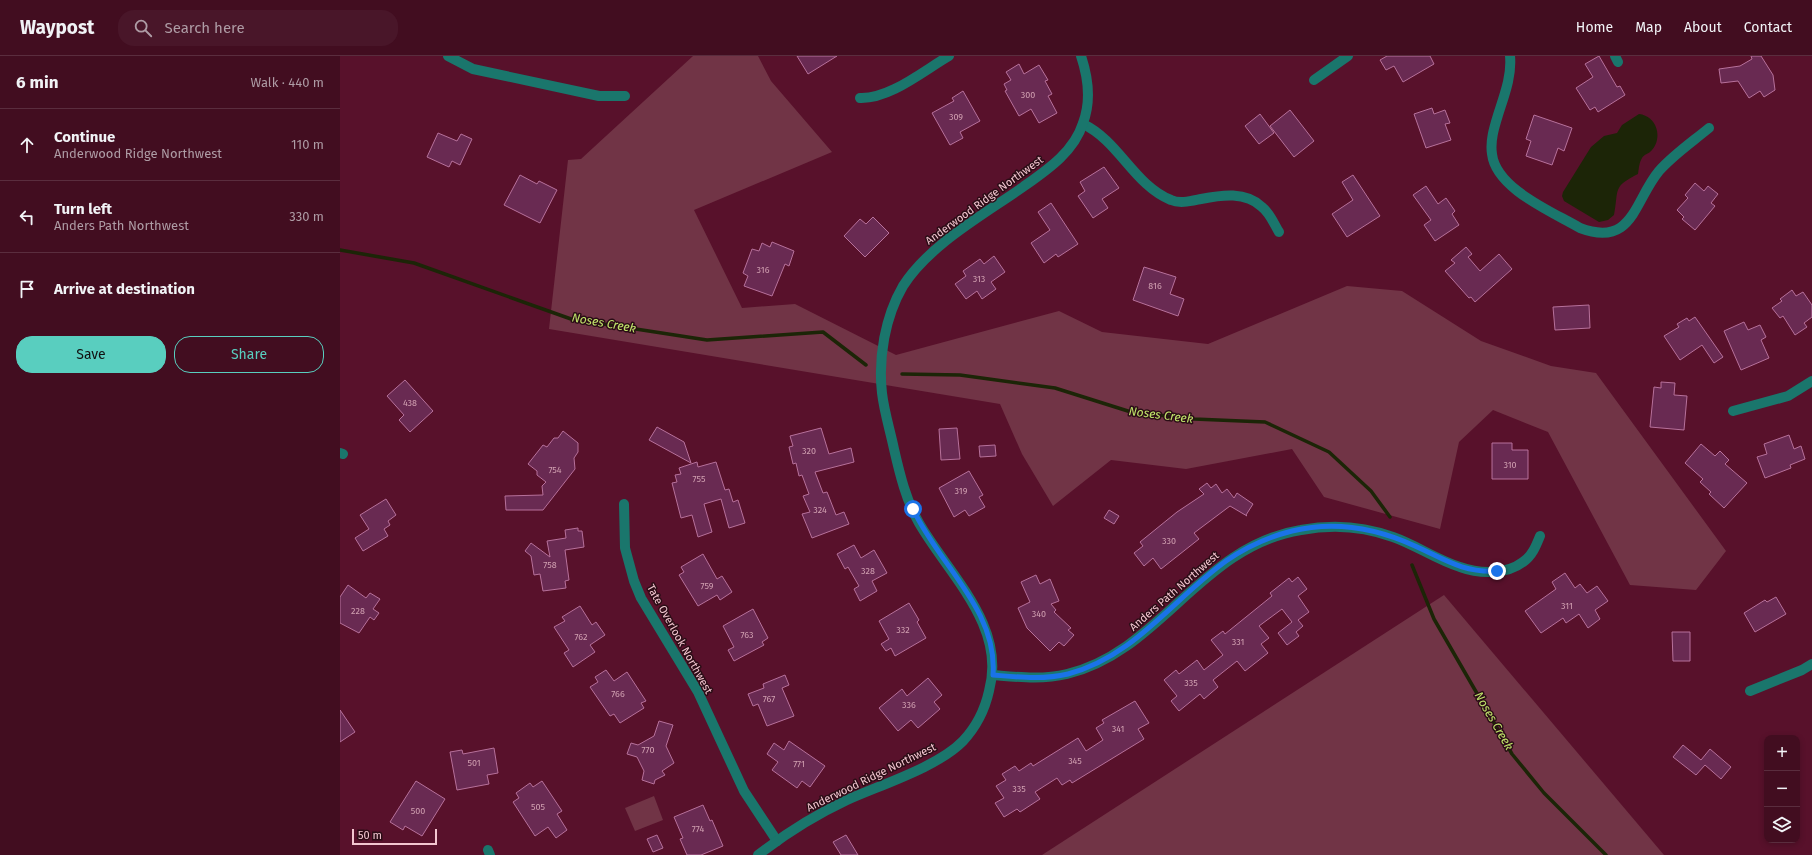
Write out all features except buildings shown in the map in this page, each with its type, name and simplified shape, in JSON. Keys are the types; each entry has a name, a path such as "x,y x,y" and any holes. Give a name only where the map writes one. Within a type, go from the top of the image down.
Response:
{"street":[{"path":"448,56 473,69 599,96 625,96"},
{"path":"860,98 870,99 889,92 949,56"},
{"name":"Anderwood Ridge Northwest","path":"758,855 777,841 830,809 927,765 956,747 968,734 988,698 993,675 992,648 984,624 973,603 919,523 903,486 882,393 881,370 884,345 890,317 898,297 904,286 922,262 938,247 1058,161 1073,142 1083,124 1086,107 1087,82 1081,56"},
{"path":"1314,80 1348,56"},
{"path":"1510,56 1511,67 1509,78 1494,130 1492,144 1492,156 1499,174 1516,190 1580,228 1591,232 1607,234 1621,227 1635,212 1659,171 1708,128"},
{"path":"1083,124 1095,131 1111,144 1145,183 1162,196 1179,202 1224,196 1249,198 1262,206 1279,232"},
{"path":"1732,412 1788,396 1812,381"},
{"name":"Tate Overlook Northwest","path":"624,504 625,548 634,581 641,598 698,692 744,791 777,841"},
{"name":"Anders Path Northwest","path":"993,675 1044,678 1077,671 1103,661 1134,640 1224,562 1255,544 1291,532 1329,527 1348,527 1366,530 1393,537 1459,567 1481,572 1504,570 1523,562 1536,547 1540,536"},
{"path":"1750,691 1802,670 1812,664"}],"shaded area":[{"path":"693,56 758,56 771,81 832,152 694,210 742,308 795,304 896,355 1059,311 1102,332 1208,344 1347,286 1402,291 1481,341 1551,366 1596,373 1726,551 1696,590 1630,585 1548,432 1493,410 1459,442 1440,529 1324,497 1292,449 1186,469 1111,460 1053,506 1022,454 1000,404 549,329 568,160 581,159"},
{"path":"1639,114 1650,119 1654,123 1657,140 1651,151 1642,158 1638,174 1620,186 1617,194 1614,215 1608,220 1599,222 1564,201 1562,196 1563,192 1591,147 1604,136 1617,133 1622,125"},
{"path":"1444,595 1664,855 1042,855"},
{"path":"654,796 663,820 635,831 625,808"}],"waterway":[{"name":"Noses Creek","path":"340,250 414,263 571,319 707,340 823,332 866,365"},
{"name":"Noses Creek","path":"902,374 960,375 1055,388 1131,412 1194,419 1265,422 1329,452 1371,491 1390,517"},
{"name":"Noses Creek","path":"1412,565 1434,619 1512,754 1544,793 1606,855"}],"route":[{"path":"913,509 919,523 973,603 984,624 992,648 994,664 993,675 1044,678 1077,671 1103,661 1131,643 1224,562 1246,548 1281,534 1299,530 1318,527 1348,527 1381,533 1415,546 1459,567 1481,572 1497,571"}]}
